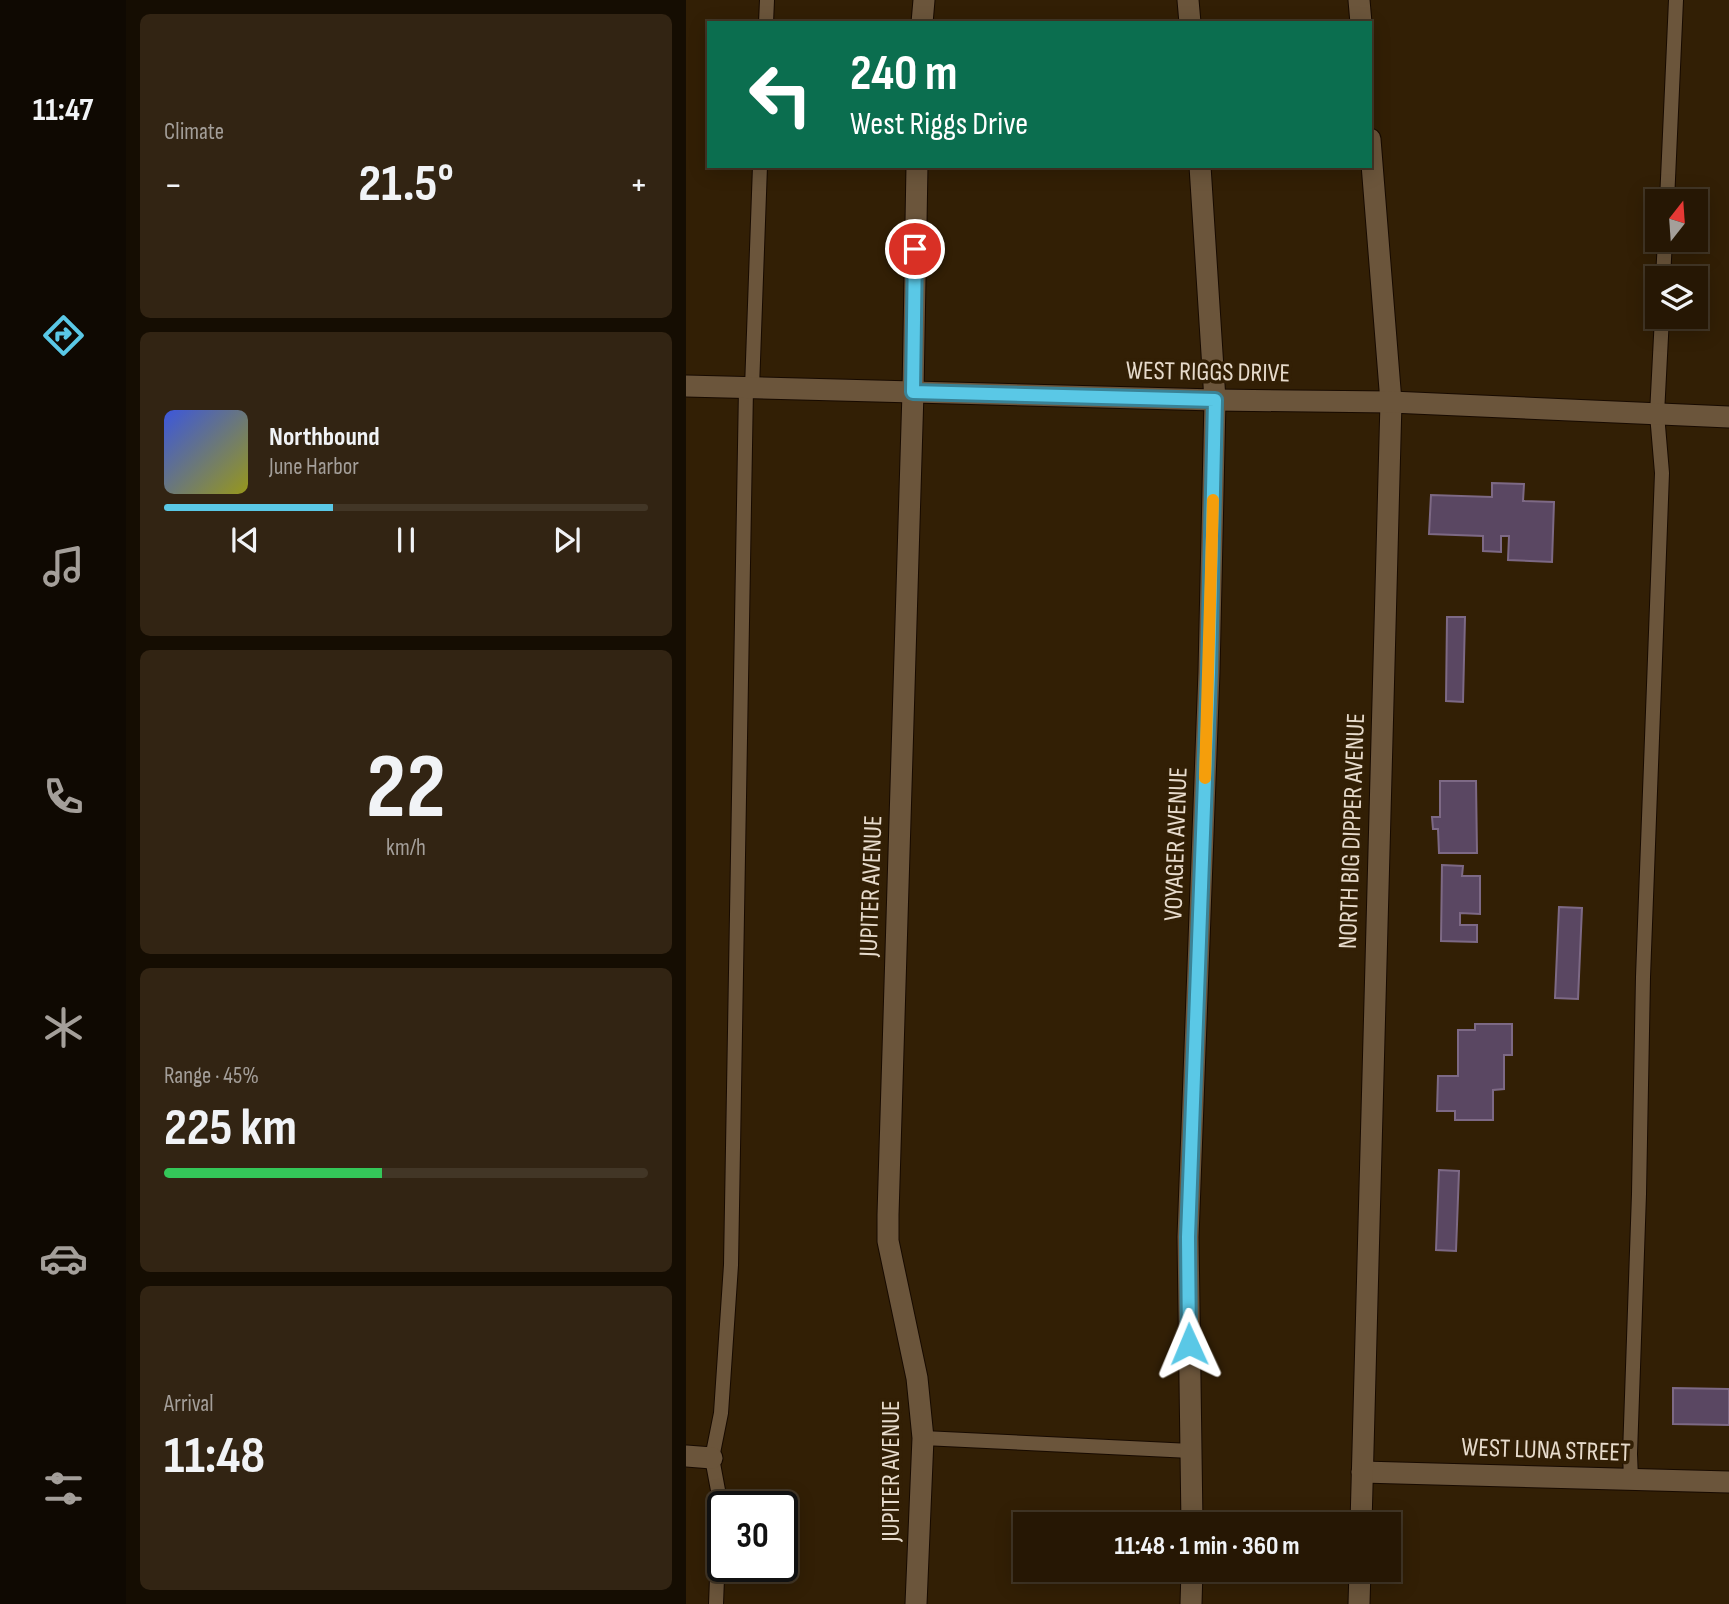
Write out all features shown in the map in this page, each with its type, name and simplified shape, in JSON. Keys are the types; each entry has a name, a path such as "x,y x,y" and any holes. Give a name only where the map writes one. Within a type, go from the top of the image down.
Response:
{"street":[{"path":"922,21 924,0"},
{"path":"1188,0 1190,21"},
{"path":"1359,0 1361,21"},
{"name":"NORTH BIG DIPPER AVENUE","path":"1361,1512 1391,402 1372,164"},
{"name":"JUPITER AVENUE","path":"916,1604 923,1437 917,1378 888,1241 917,168"},
{"name":"VOYAGER AVENUE","path":"1192,1512 1188,1237 1209,685 1215,400 1200,168"},
{"name":"WEST RIGGS DRIVE","path":"686,386 1391,402 1729,416"},
{"path":"686,1456 712,1458"},
{"name":"WEST LUNA STREET","path":"1362,1472 1729,1482"},
{"path":"1191,1604 1192,1582"},
{"path":"1359,1604 1360,1582"}],"lane":[{"path":"766,21 767,0"},
{"path":"1668,189 1676,0"},
{"path":"716,1604 720,1501 712,1458 721,1413 731,1265 749,388 761,168"},
{"path":"1631,1479 1643,977 1662,473 1657,414 1661,329"},
{"path":"923,1437 1191,1451"}],"building":[{"path":"1492,483 1524,484 1523,501 1554,502 1552,562 1508,560 1509,536 1501,536 1501,552 1483,551 1483,536 1429,534 1431,495 1492,497"},
{"path":"1447,617 1465,617 1463,702 1446,701"},
{"path":"1440,781 1476,781 1477,853 1439,853 1438,829 1433,829 1432,817 1440,817"},
{"path":"1442,865 1463,866 1462,876 1480,876 1480,914 1460,913 1460,925 1477,925 1477,942 1441,941"},
{"path":"1559,907 1582,908 1578,999 1555,998"},
{"path":"1475,1024 1512,1024 1512,1055 1504,1055 1504,1089 1493,1090 1493,1120 1455,1120 1455,1111 1437,1111 1438,1076 1458,1076 1458,1030 1475,1030"},
{"path":"1439,1170 1459,1171 1456,1251 1436,1250"},
{"path":"1673,1388 1729,1389 1729,1425 1673,1424"}],"slow traffic":[{"path":"1205,778 1213,500"}],"route":[{"path":"915,249 913,392 1215,400 1209,672 1188,1237 1189,1344"}]}
